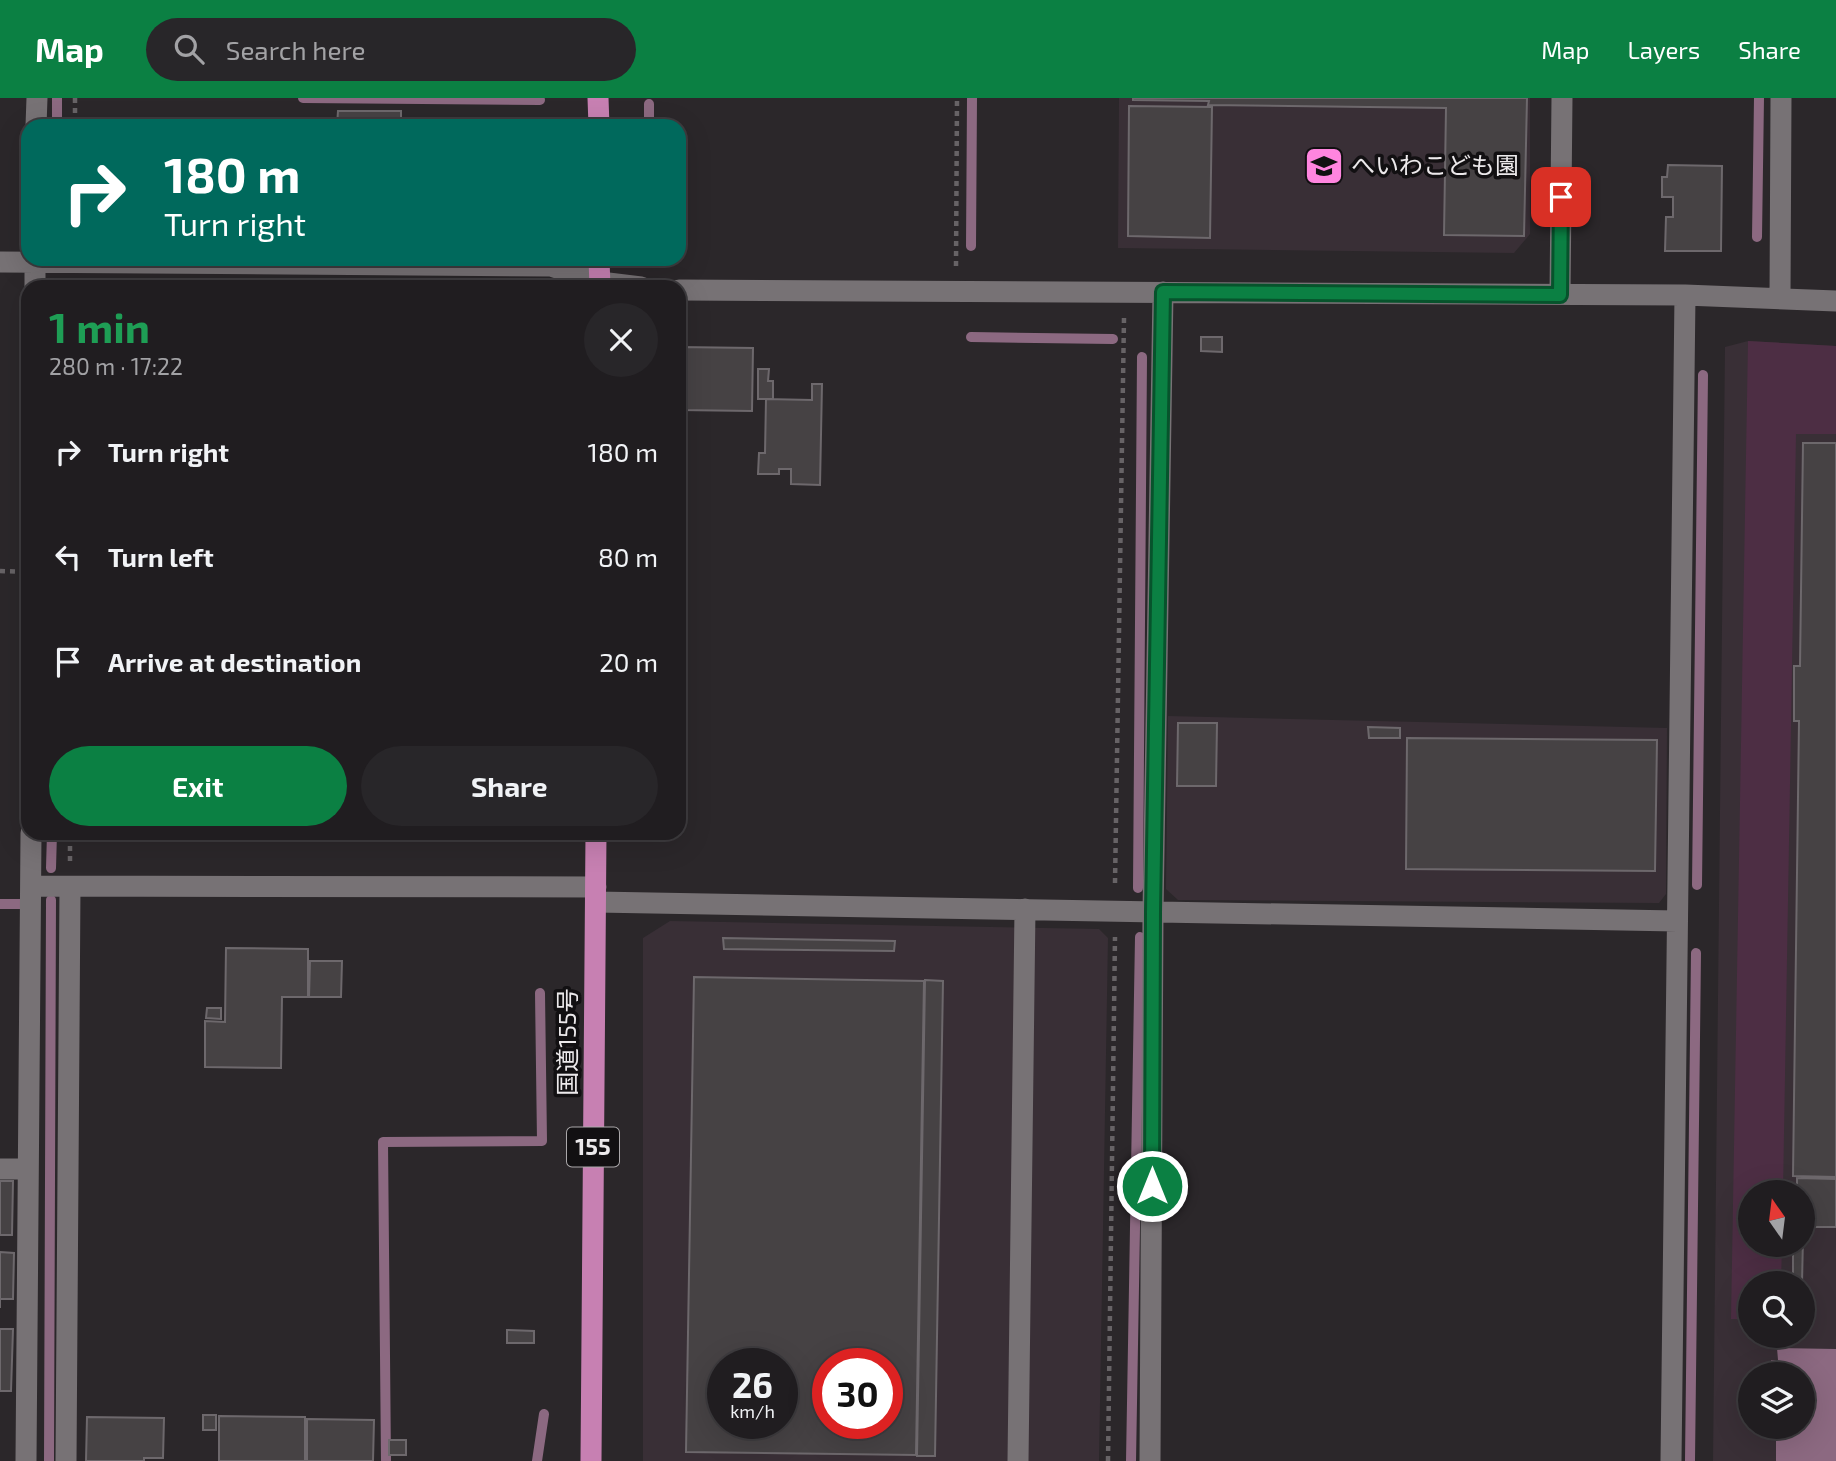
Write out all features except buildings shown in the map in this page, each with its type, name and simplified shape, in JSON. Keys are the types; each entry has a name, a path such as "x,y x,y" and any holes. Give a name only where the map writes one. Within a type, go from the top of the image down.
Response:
{"highway":[{"path":"598,98 598,119"},
{"name":"国道155号","path":"591,1461 596,840"}],"street":[{"path":"36,119 37,98"},
{"path":"1560,295 1562,98"},
{"path":"1780,297 1781,98"},
{"path":"0,262 21,261"},
{"path":"551,266 587,280"},
{"path":"686,290 1685,295 1836,301"},
{"path":"1150,1461 1153,912 1163,292"},
{"path":"1671,1461 1685,295"},
{"path":"26,1461 31,840"},
{"path":"31,886 596,894 1025,909 1677,921"},
{"path":"66,1461 70,887"},
{"path":"1018,1461 1025,909"},
{"path":"0,1169 29,1170"}],"path":[{"path":"75,98 75,119"},
{"path":"956,292 957,98"},
{"path":"1108,1461 1124,293"},
{"path":"0,571 21,572"}],"shaded area":[{"name":"へいわこども園","path":"1119,98 1530,98 1530,234 1514,253 1118,248"},
{"path":"1748,341 1836,346 1836,1461 1713,1461 1725,347"},
{"path":"1748,341 1836,346 1836,434 1796,434 1783,1180 1738,1180 1738,1257 1782,1257 1781,1271 1738,1271 1738,1319 1731,1319"},
{"path":"1168,716 1667,728 1666,894 1659,903 1178,900 1166,889"},
{"path":"670,921 1099,929 1108,938 1099,1461 643,1461 643,938"},
{"path":"1777,1348 1836,1349 1836,1461 1776,1461 1776,1439 1815,1439 1815,1362 1771,1362 1778,1360"}],"waterway":[{"path":"57,98 57,119"},
{"path":"303,98 540,100"},
{"path":"971,246 972,98"},
{"path":"1757,237 1759,98"},
{"path":"649,104 649,119"},
{"path":"971,337 1113,339"},
{"path":"1138,888 1142,357"},
{"path":"1697,885 1703,375"},
{"path":"51,868 52,840"},
{"path":"49,1461 51,900"},
{"path":"0,904 20,904"},
{"path":"1131,1461 1140,937"},
{"path":"1690,1461 1696,953"},
{"path":"386,1461 383,1142 542,1141 540,993"},
{"path":"537,1461 544,1414"}],"place":[{"name":"へいわこども園","path":"1324,166"}],"route":[{"path":"1152,1186 1153,912 1163,292 1560,295 1561,197"}]}
